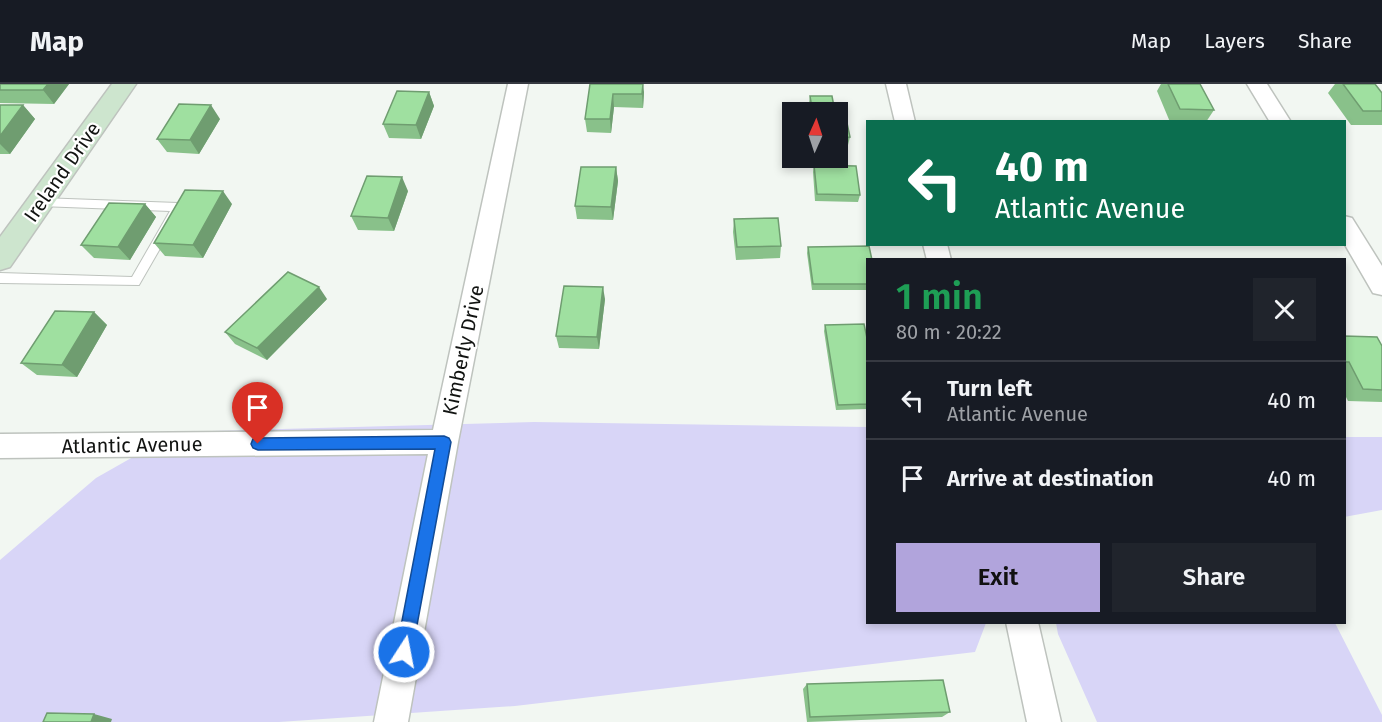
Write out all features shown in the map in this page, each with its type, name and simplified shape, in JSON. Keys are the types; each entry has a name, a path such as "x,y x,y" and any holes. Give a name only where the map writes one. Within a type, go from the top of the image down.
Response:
{"main road":[{"name":"Ireland Drive","path":"0,259 124,84"}],"street":[{"name":"Kimberly Drive","path":"391,722 444,442 518,84"},
{"path":"896,84 905,120"},
{"path":"1257,84 1280,120"},
{"path":"1346,227 1382,286"},
{"name":"Atlantic Avenue","path":"0,446 444,442"},
{"path":"1022,624 1044,722"}],"lane":[{"path":"0,278 135,282 178,207 40,202"}],"shaded area":[{"path":"534,422 866,427 866,624 986,624 975,652 515,706 279,722 0,722 0,560 96,478 177,432"},
{"path":"1346,437 1382,437 1382,510 1346,517"},
{"path":"1056,624 1336,624 1382,715 1382,722 1097,722 1058,634"}],"building":[{"path":"0,84 48,84 43,90 0,90"},
{"path":"590,84 643,84 642,94 613,94 610,119 585,119"},
{"path":"1168,84 1200,84 1214,110 1180,109"},
{"path":"1343,84 1375,84 1382,93 1382,111 1363,111"},
{"path":"397,91 429,92 416,125 383,124"},
{"path":"810,96 832,96 833,102 811,102"},
{"path":"179,104 211,105 190,140 157,139"},
{"path":"0,105 23,105 0,136"},
{"path":"856,166 860,195 817,194 814,168"},
{"path":"581,167 616,167 611,207 575,206"},
{"path":"367,176 402,177 388,218 351,216"},
{"path":"185,190 223,191 193,245 154,243"},
{"path":"109,203 145,204 118,247 81,245"},
{"path":"778,218 781,246 737,247 734,219"},
{"path":"869,246 872,258 866,258 866,284 813,284 808,247"},
{"path":"288,272 319,287 257,348 225,332"},
{"path":"564,286 603,287 597,337 556,336"},
{"path":"55,311 94,312 62,365 21,363"},
{"path":"864,324 866,404 838,405 825,325"},
{"path":"1346,336 1377,337 1382,346 1382,390 1363,389 1349,362 1346,362"},
{"path":"943,680 950,712 810,717 807,684"},
{"path":"47,713 94,714 91,722 43,722"}],"route":[{"path":"258,444 444,442 404,652"}]}
